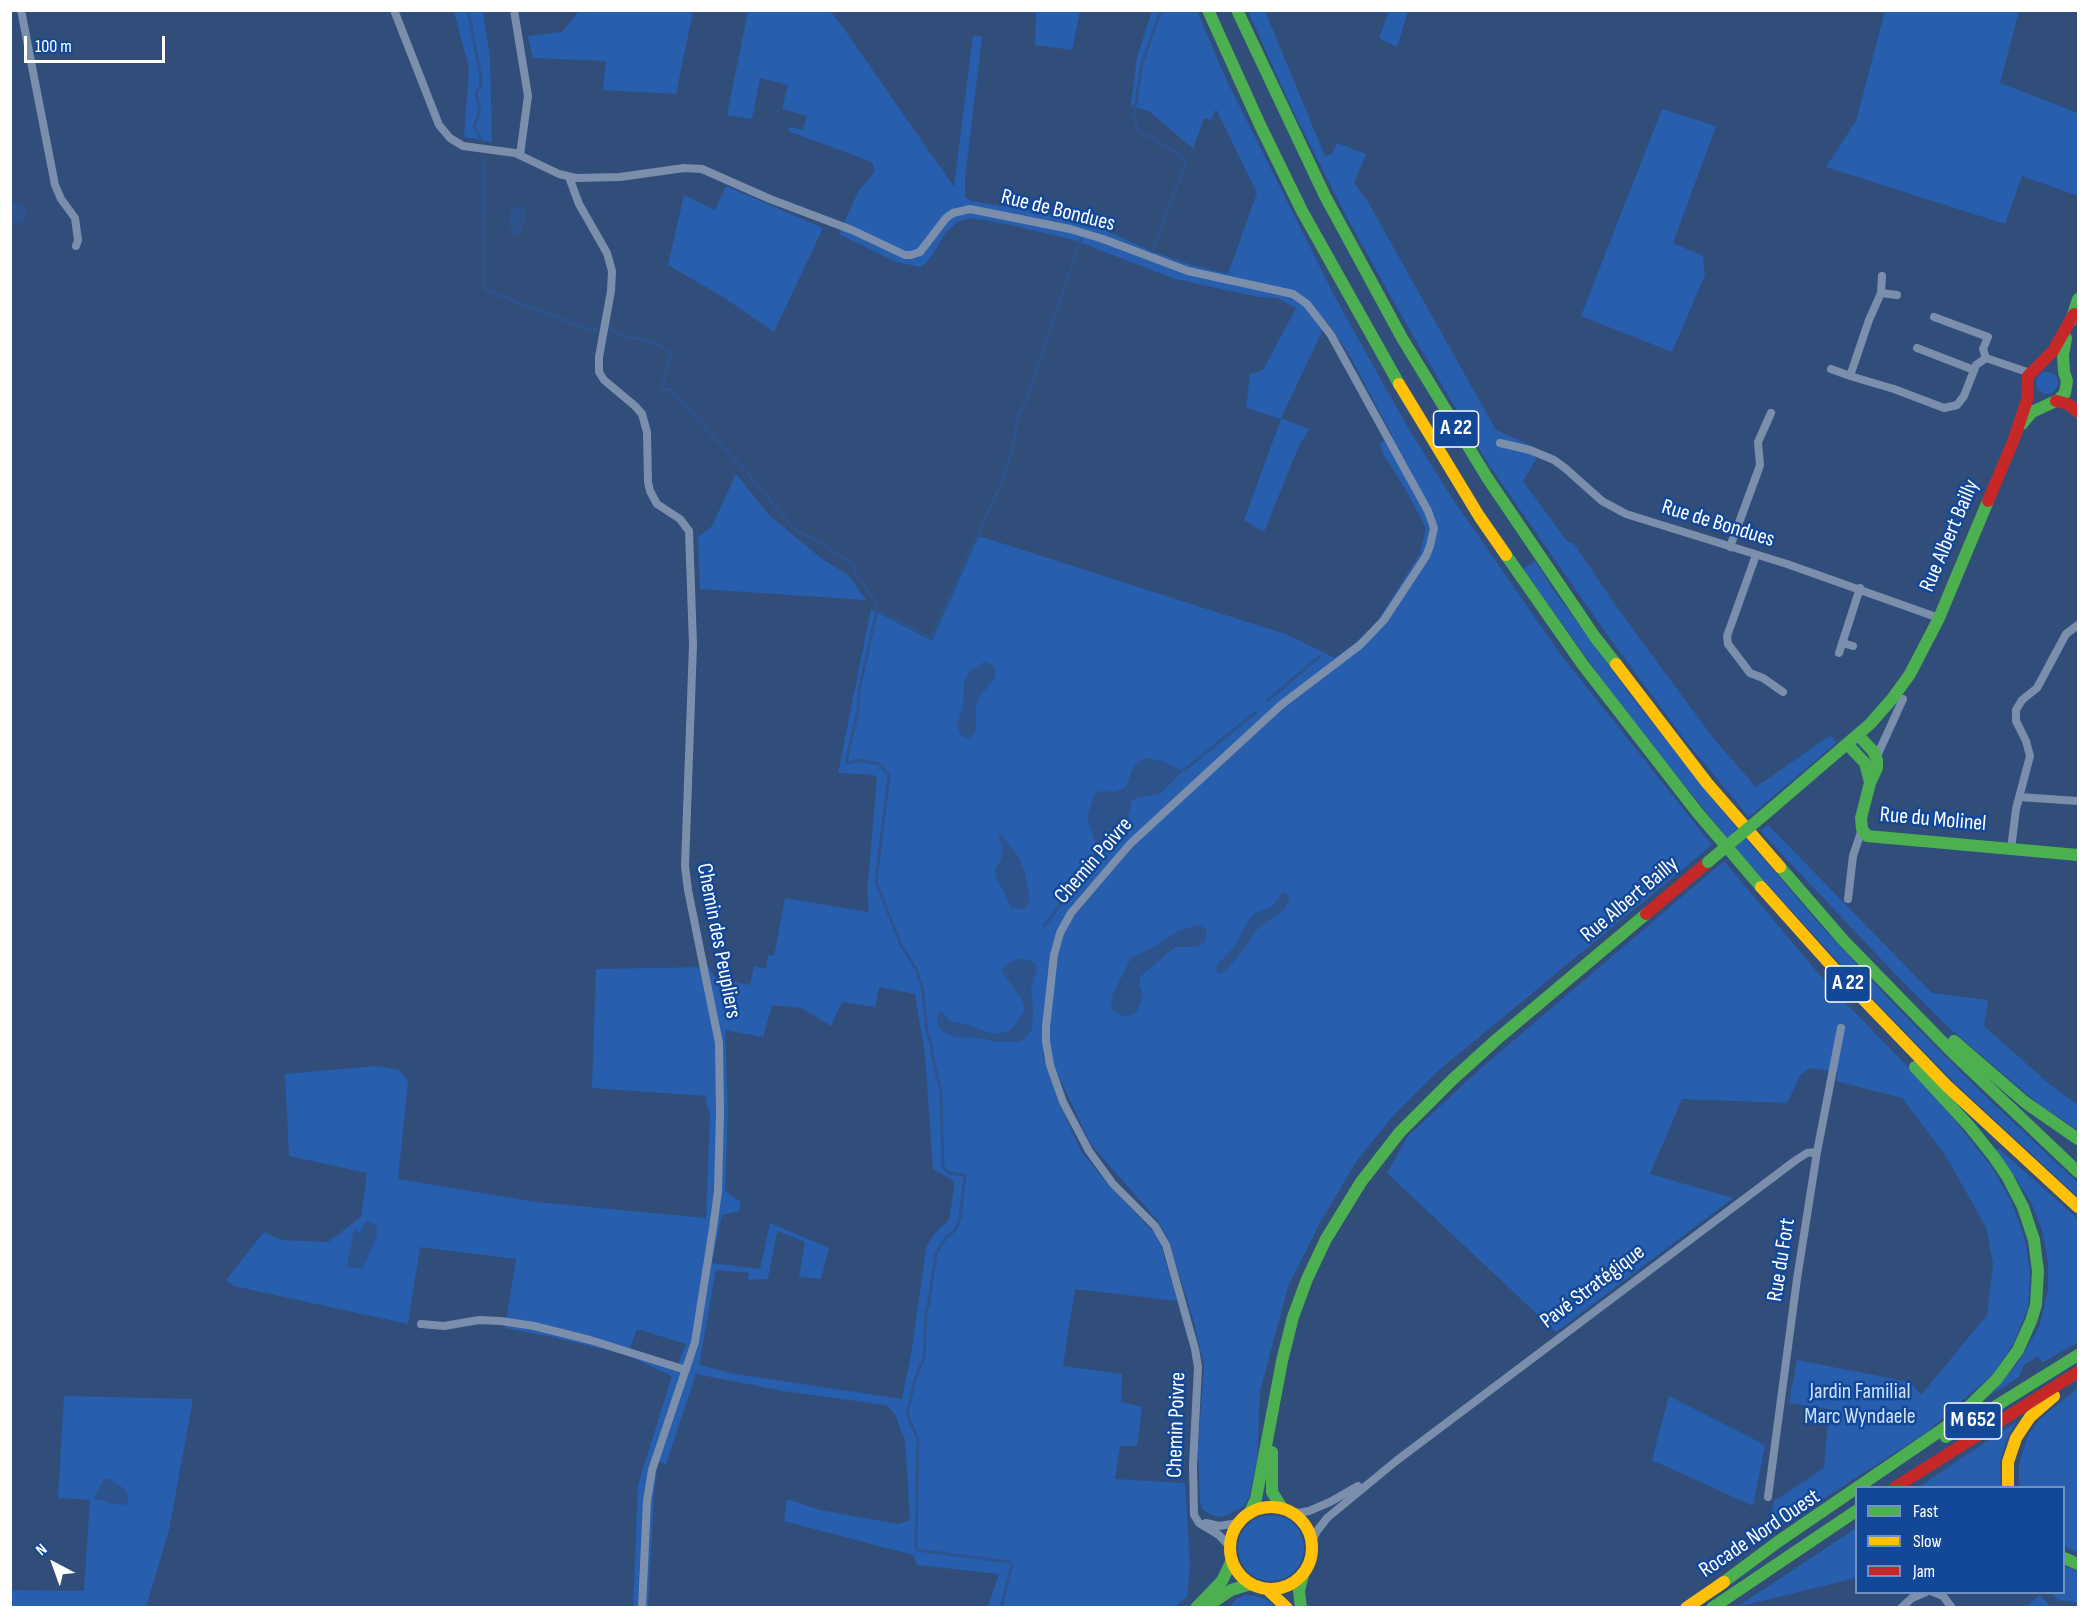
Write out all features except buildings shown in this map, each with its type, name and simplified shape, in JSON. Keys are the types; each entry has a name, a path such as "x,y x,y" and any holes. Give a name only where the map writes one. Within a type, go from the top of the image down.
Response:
{"main road":[{"name":"A 22","path":"1208,10 1260,125 1330,264 1381,355 1446,464 1526,585 1621,717 1753,879 1838,973 1912,1051 2079,1207"},
{"name":"A 22","path":"1237,10 1301,148 1378,296 1450,420 1524,535 1613,662 1707,783 1781,870 1893,993 1991,1091 2079,1172"},
{"path":"2014,438 2028,416 2066,391 2063,347 2079,299"},
{"path":"2014,438 2026,400 2027,383 2033,369 2053,351 2074,314"},
{"path":"2033,369 2052,364 2065,375 2077,391"},
{"path":"2028,390 2036,400 2068,404 2079,412"},
{"name":"Rue Albert Bailly","path":"1249,1514 1258,1492 1288,1337 1307,1279 1348,1201 1387,1147 1415,1115 1473,1060 1848,745 1888,705 1910,674 1939,618 2014,438"},
{"path":"1858,735 1877,756"},
{"path":"1848,745 1867,766 1870,783"},
{"name":"Rue du Molinel","path":"1877,756 1876,768 1861,818 1862,830 1872,837 2079,855"},
{"path":"1753,879 1816,958 1970,1126 1994,1157 2016,1191 2029,1223 2037,1255 2038,1286 2031,1321 2018,1350 1997,1379 1945,1428 1860,1486"},
{"path":"1893,993 1924,1015 2031,1107 2079,1139"},
{"name":"M 652","path":"1870,1486 2079,1356"},
{"name":"M 652","path":"1897,1486 2079,1372"},
{"path":"2008,1486 2010,1454 2025,1424 2045,1403 2079,1381"},
{"name":"Rue Albert Bailly","path":"1277,1393 1271,1476 1273,1496 1286,1510"},
{"path":"1717,1587 1855,1489"},
{"name":"Rocade Nord Ouest","path":"1686,1608 1855,1496"},
{"path":"1196,1608 1222,1581 1231,1554 1232,1534 1238,1523 1249,1514 1262,1508 1286,1510 1299,1517 1306,1526 1312,1541 1311,1557 1299,1591 1301,1608"},
{"name":"Rocade Nord Ouest","path":"1712,1608 1855,1512"},
{"path":"1231,1554 1239,1574 1251,1584 1267,1589 1289,1586 1305,1571"},
{"path":"2065,1558 2079,1564"},
{"path":"1205,1608 1231,1590 1251,1584"},
{"path":"1267,1589 1287,1608"}],"street":[{"path":"21,10 55,185 75,218 78,240 76,246"},
{"path":"394,10 436,118 446,135 463,146 520,155 569,177"},
{"path":"514,10 528,96 520,155"},
{"name":"Rue de Bondues","path":"569,177 606,178 676,168 702,169 770,199 845,227 905,255 920,252 942,222 953,213 969,209 1070,229 1195,273 1293,294 1307,304 1331,335 1428,511 1434,528"},
{"name":"Chemin des Peupliers","path":"569,177 579,204 607,253 612,271 611,291 598,357 599,372 608,384 642,414 647,432 650,491 657,504 684,523 689,531 693,654 685,866 719,1043 718,1191 695,1342 651,1480 647,1502 642,1608"},
{"path":"1850,376 1866,328 1881,293 1881,276"},
{"path":"1881,293 1897,295"},
{"path":"1934,317 1988,337 1983,348 1986,358"},
{"path":"1917,348 1974,370"},
{"path":"1831,369 1944,408 1951,408 1961,401 1979,361 1986,358 2033,369"},
{"path":"1730,547 1760,465 1758,442 1771,413"},
{"name":"Rue de Bondues","path":"1500,443 1530,450 1554,460 1602,501 1626,514 1860,588 1939,618"},
{"name":"Chemin Poivre","path":"1231,1554 1219,1535 1199,1523 1193,1510 1198,1383 1195,1349 1162,1236 1113,1184 1089,1151 1070,1116 1048,1056 1046,1034 1051,978 1058,940 1063,927 1077,906 1137,837 1281,705 1371,635 1389,613 1426,556 1434,528"},
{"path":"1756,555 1731,625 1728,644 1750,673 1763,678 1783,692"},
{"path":"1839,653 1860,588"},
{"path":"2011,849 2014,820 2030,756 2026,741 2016,721 2016,710 2022,700 2037,688 2066,634 2079,625"},
{"path":"1842,643 1852,645"},
{"name":"Rue du Molinel","path":"1877,756 1903,699"},
{"path":"2019,796 2079,801"},
{"path":"1848,899 1853,856 1862,830"},
{"name":"Rue du Fort","path":"1768,1497 1797,1279 1817,1152 1841,1028"},
{"name":"Pavé Stratégique","path":"1312,1541 1327,1518 1396,1461 1796,1161 1807,1153 1817,1152"},
{"path":"421,1324 444,1326 479,1320 534,1326 590,1340 686,1370"},
{"name":"Pavé Stratégique","path":"1286,1510 1303,1512 1320,1507 1345,1494 1396,1461"},
{"name":"Chemin Poivre","path":"1193,1510 1198,1518 1211,1525 1225,1526 1238,1523"},
{"path":"1901,1608 1912,1598 1923,1594"},
{"path":"1936,1594 1943,1596 1952,1608"}],"green space":[{"path":"580,10 693,11 676,94 603,90 606,61 533,58 528,36 562,32"},
{"path":"454,11 483,11 490,59 492,142 464,137 469,68"},
{"path":"748,11 830,11 954,187 973,35 982,37 965,178 965,197 971,201 1045,213 1097,227 1154,252 1191,265 1228,274 1257,193 1216,109 1211,120 1204,118 1193,149 1149,111 1131,106 1137,57 1152,11 1197,11 1227,81 1335,297 1407,426 1452,498 1561,655 1712,845 1439,1070 1392,1117 1356,1162 1320,1223 1288,1287 1260,1391 1257,1459 1249,1497 1243,1507 1225,1516 1217,1517 1209,1514 1202,1509 1200,1500 1198,1450 1204,1365 1194,1322 1168,1238 1158,1221 1090,1143 1048,1053 1042,1052 1058,1101 1081,1151 1109,1186 1155,1234 1161,1245 1177,1301 1075,1289 1063,1366 1122,1374 1121,1402 1142,1407 1137,1446 1120,1446 1115,1479 1185,1483 1190,1566 1187,1596 1175,1607 988,1607 999,1574 917,1565 913,1555 784,1521 787,1499 820,1510 898,1524 910,1520 905,1441 895,1414 886,1405 783,1391 696,1374 666,1464 658,1462 648,1607 633,1607 638,1485 672,1376 624,1354 505,1328 516,1259 420,1247 408,1324 234,1286 226,1280 264,1232 281,1240 328,1242 361,1217 367,1173 289,1156 285,1074 376,1066 399,1070 408,1081 398,1179 536,1202 706,1218 710,1113 706,1096 592,1088 596,969 709,967 715,978 750,985 754,966 766,969 768,955 774,956 785,898 869,912 867,891 877,779 874,775 838,773 871,609 932,641 979,536 1288,635 1335,658 1377,622 1420,554 1426,528 1382,452 1380,443 1392,435 1350,356 1327,321 1281,418 1309,429 1298,448 1264,532 1244,520 1281,419 1246,408 1250,374 1263,370 1296,308 1277,298 1259,297 1175,279 1074,240 972,218 959,221 946,232 931,257 921,267 896,262 839,234 858,192 875,171 872,162 788,131 789,127 803,130 807,116 782,109 788,85 760,78 752,119 727,115","holes":["879,987 915,994 925,1055 933,1169 955,1182 949,1220 934,1234 926,1248 912,1349 902,1399 736,1374 699,1365 716,1270 749,1273 748,1280 768,1279 777,1231 805,1242 799,1277 821,1279 829,1248 770,1223 760,1269 712,1263 722,1215 739,1211 741,1202 725,1191 728,1114 725,1030 763,1037 772,1005 801,1008 831,1026 842,1002 875,1007","637,1329 686,1344 678,1365 630,1348"]},
{"path":"1036,11 1080,11 1072,50 1035,45"},
{"path":"1248,11 1265,11 1325,156 1332,154 1337,143 1366,154 1354,183 1368,202 1496,430 1530,445 1536,459 1523,481 1567,541 1574,544 1626,620 1714,739 1756,787 1831,735 1836,743 1749,817 1685,740 1601,626 1487,462 1345,214 1293,111"},
{"path":"1389,11 1408,11 1397,47 1379,38"},
{"path":"1885,11 2019,11 2000,83 2078,113 2078,196 2022,176 2005,224 1826,167 1856,121"},
{"path":"1662,109 1716,126 1673,243 1703,256 1705,275 1672,352 1581,316"},
{"path":"726,186 823,228 774,332 723,297 668,265 684,195 715,210"},
{"path":"2047,372 2055,375 2058,383 2055,391 2047,394 2039,391 2036,383 2039,375"},
{"path":"736,474 769,515 822,559 848,575 866,600 700,589 698,537 712,526"},
{"path":"1535,561 1631,696 1730,820 1821,926 1904,1015 1984,1095 2078,1183 2078,1197 1957,1085 1868,994 1746,861 1627,715 1523,569"},
{"path":"1768,825 1932,993 1988,1000 1984,1026 2047,1082 2078,1105 2078,1130 2041,1106 1948,1027 1760,831"},
{"name":"Jardin Familial Marc Wyndaele","path":"1724,861 1828,985 1909,1068 1991,1166 2011,1201 2024,1236 2030,1272 2028,1308 2013,1344 1993,1374 1927,1432 1767,1535 1774,1501 1824,1468 1829,1409 1789,1403 1797,1360 1909,1382 1921,1395 1987,1315 1993,1264 1986,1227 1944,1153 1902,1098 1836,1081 1838,1072 1809,1068 1800,1076 1787,1103 1682,1099 1650,1174 1733,1198 1556,1332 1387,1173 1408,1136 1480,1069"},
{"path":"1998,1148 2078,1219 2078,1342 2042,1363 2038,1356 2024,1365 2019,1377 1991,1395 2019,1361 2039,1327 2048,1291 2048,1262 2042,1230 2031,1202 1996,1151"},
{"path":"2078,1388 2078,1553 2065,1546 2065,1486 2019,1486 2019,1464 2028,1435 2040,1419"},
{"path":"64,1396 193,1399 169,1530 146,1607 11,1608 11,1590 84,1591 90,1500 58,1498"},
{"path":"1669,1396 1765,1445 1753,1506 1652,1460"},
{"path":"2016,1422 2007,1439 2000,1462 2001,1486 1920,1486"},
{"path":"1265,1515 1277,1515 1295,1524 1302,1535 1304,1548 1302,1561 1295,1572 1284,1579 1265,1581 1252,1576 1243,1567 1238,1554 1238,1542 1243,1529 1252,1520"},
{"path":"1855,1529 1855,1578 1737,1607"},
{"path":"2065,1566 2078,1571 2078,1603 2059,1600 2051,1594 2065,1594"},
{"path":"1245,1595 1267,1600 1276,1607 1229,1607 1236,1599"},
{"path":"2040,1595 2051,1607 2026,1607"}],"shaded area":[{"path":"11,203 19,203 26,208 27,215 23,222 18,224 11,220"},
{"path":"516,206 523,207 526,211 526,219 521,232 516,236 512,234 509,218 510,211"},
{"path":"984,662 996,668 995,678 979,697 976,708 976,730 969,739 961,735 957,725 963,706 964,684 968,673"},
{"path":"1147,758 1163,761 1183,771 1161,793 1136,798 1132,801 1126,826 1097,858 1094,856 1095,842 1087,817 1095,793 1115,792 1126,786 1134,765"},
{"path":"1001,834 1019,858 1025,873 1030,899 1026,908 1012,908 996,877 995,870 1003,849 998,836"},
{"path":"1283,892 1290,899 1285,909 1255,931 1226,971 1220,974 1216,971 1217,965 1235,946 1249,919 1257,912 1272,907"},
{"path":"1198,925 1205,928 1207,932 1203,944 1195,947 1175,947 1141,976 1139,984 1143,995 1137,1012 1126,1017 1114,1012 1111,1006 1113,994 1131,958 1152,948 1176,932"},
{"path":"1022,958 1036,963 1037,967 1031,990 1032,1029 1025,1039 1019,1042 996,1042 955,1037 942,1031 937,1017 941,1011 950,1021 970,1025 992,1034 1007,1032 1014,1026 1025,1011 1023,1002 1001,970 1011,961"},
{"path":"366,1221 377,1227 371,1251 362,1269 347,1268 354,1228 359,1233"},
{"path":"109,1478 126,1490 129,1501 125,1505 95,1499 104,1479"}],"waterway":[{"path":"468,10 481,77 480,87 476,93 480,111 474,127 482,141"},
{"path":"1152,252 1186,162 1178,153 1137,130 1134,114 1142,63 1161,10"},
{"path":"483,158 485,290 593,331 602,325"},
{"path":"877,610 931,638 1005,475 1015,438 1018,416 1027,398 1081,240"},
{"path":"610,327 619,335 653,342 671,354 662,389 670,390 689,410 749,475 793,528 853,565 856,574 874,600 877,610 846,763 860,760 879,764 889,775 876,882 901,945 917,971 923,991 927,1032 941,1091 943,1167 949,1173 965,1175 960,1219 956,1229 945,1239 936,1254 926,1312 924,1358 915,1379 907,1414 918,1439 916,1546 917,1550 1009,1562 1012,1565 1001,1608"},
{"path":"1268,700 1320,656"},
{"path":"1183,771 1256,712"},
{"path":"1044,926 1096,857"}],"traffic: fast":[{"path":"1208,10 1302,211 1399,384"},
{"path":"1237,10 1325,196 1402,338 1488,479 1595,637 1616,664"},
{"path":"2071,321 2078,299"},
{"path":"2022,424 2032,412 2058,400 2065,393 2067,381 2063,355 2066,338"},
{"path":"1764,815 1870,724 1910,674 1939,618 1988,501"},
{"path":"1506,555 1583,665 1697,812 1761,887"},
{"path":"1858,735 1873,751 1877,760 1877,768 1870,783 1861,818 1862,829 1867,836 2078,855"},
{"path":"1848,745 1865,763 1870,782"},
{"path":"1708,862 1764,815"},
{"path":"1780,867 1844,941 1955,1055 2078,1172"},
{"path":"1249,1514 1256,1499 1282,1361 1293,1317 1307,1279 1326,1239 1361,1182 1400,1132 1453,1079 1646,914"},
{"path":"1954,1041 2026,1103 2078,1139"},
{"path":"1859,1486 1953,1422 1997,1379 2018,1350 2036,1305 2038,1271 2034,1240 2023,1207 1994,1157 1915,1067"},
{"path":"1946,1437 2078,1355"},
{"path":"1272,1452 1272,1492 1282,1508"},
{"path":"1717,1587 1855,1489"},
{"path":"1712,1608 1855,1512"},
{"path":"2065,1558 2078,1564"},
{"path":"1196,1608 1222,1581 1232,1560"},
{"path":"1301,1608 1299,1591 1303,1575"},
{"path":"1206,1607 1231,1590 1251,1584"}],"traffic: slow":[{"path":"1399,384 1479,516 1506,555"},
{"path":"1616,664 1707,783 1780,867"},
{"path":"1761,887 1838,973 1947,1086 2078,1207"},
{"path":"2008,1486 2008,1462 2016,1438 2030,1417 2054,1396"},
{"path":"1271,1507 1287,1510 1300,1519 1309,1532 1312,1548 1309,1564 1300,1577 1287,1586 1271,1589 1255,1586 1242,1577 1233,1564 1230,1548 1233,1532 1242,1519 1255,1510 1271,1507"},
{"path":"1686,1608 1724,1582"},
{"path":"1267,1589 1287,1608"}],"traffic: jam":[{"path":"1988,501 2014,439 2027,400 2028,376 2053,351 2074,314"},
{"path":"2056,401 2068,404 2078,412"},
{"path":"1646,914 1708,862"},
{"path":"1897,1486 2078,1372"}]}
